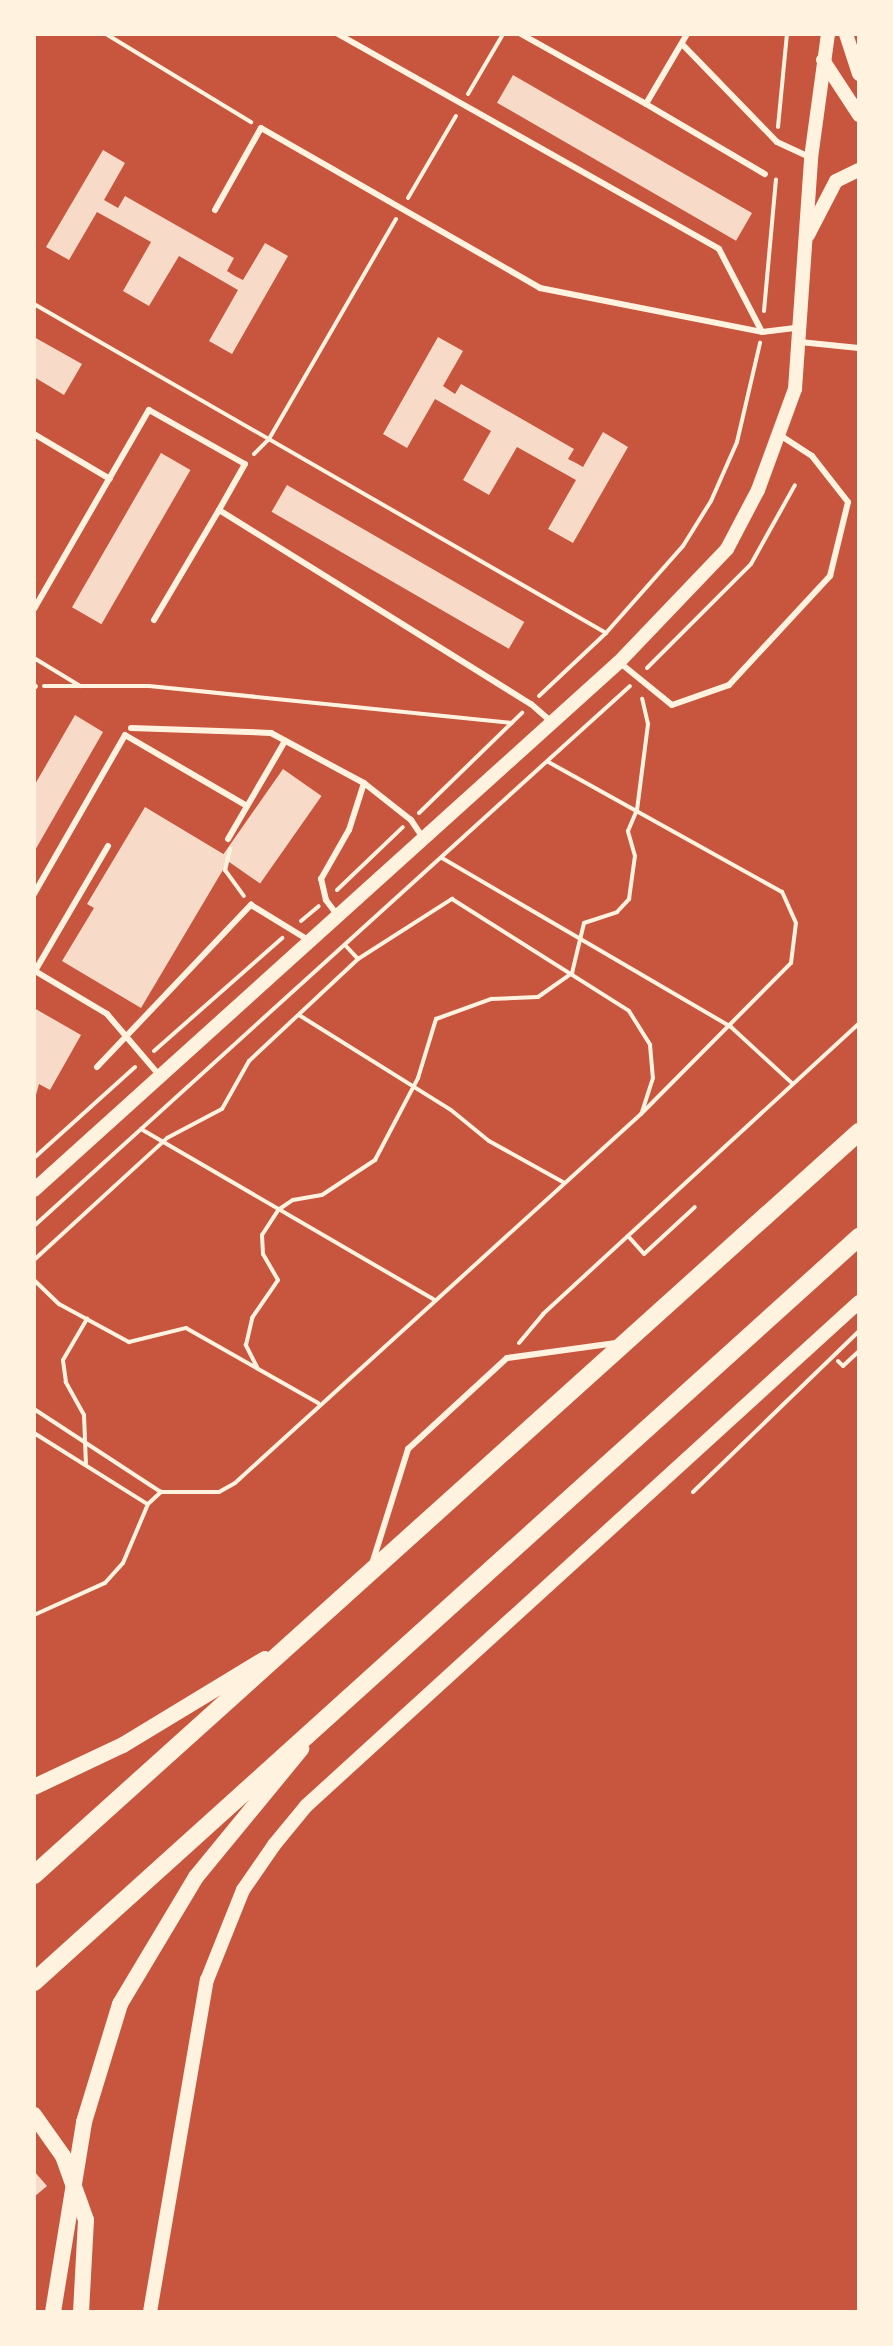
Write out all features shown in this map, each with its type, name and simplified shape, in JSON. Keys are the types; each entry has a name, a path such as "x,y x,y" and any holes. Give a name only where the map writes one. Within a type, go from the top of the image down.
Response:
{"highway":[{"path":"34,1875 859,1132"},
{"path":"34,1982 859,1237"}],"main road":[{"path":"34,1787 123,1745 284,1648"},
{"path":"53,2312 88,2107 120,2004 196,1877 337,1708"},
{"path":"34,2115 63,2156 86,2220 81,2312"}],"street":[{"path":"34,1190 619,662 727,549 781,436 799,335 811,158 828,34"},
{"path":"846,34 859,74"},
{"path":"823,60 838,88 859,115"},
{"path":"819,88 859,91"},
{"path":"804,242 836,181 859,170"},
{"path":"150,2312 207,1980 243,1890 274,1845 306,1806 859,1302"}],"lane":[{"path":"338,34 719,249 762,332"},
{"path":"521,34 765,174"},
{"path":"646,104 687,34"},
{"path":"682,44 777,142 811,158"},
{"path":"215,210 261,128 540,288 859,348"},
{"path":"34,609 149,410 245,464 154,620"},
{"path":"34,434 110,479"},
{"path":"619,662 672,705 729,685 830,576 848,502 812,456 781,436"},
{"path":"219,510 531,704 552,722"},
{"path":"131,728 271,733 364,783 411,820 424,839"},
{"path":"34,894 125,735 247,806"},
{"path":"228,839 285,741"},
{"path":"338,916 326,900 321,879 349,830 364,783"},
{"path":"108,846 35,971 107,1014 160,1076"},
{"path":"97,1067 128,1038 251,905 310,941"},
{"path":"368,1575 408,1449 507,1358 628,1341"}],"path":[{"path":"106,34 261,128"},
{"path":"245,464 269,439 503,34"},
{"path":"777,142 787,34"},
{"path":"34,1158 326,900 411,820 606,633 683,546 711,501 737,442 762,332 776,173"},
{"path":"34,304 606,633"},
{"path":"34,1226 638,678 751,564 795,485"},
{"path":"34,658 80,686"},
{"path":"257,1367 246,1345 252,1318 278,1280 263,1254 262,1235 278,1210 293,1200 322,1195 375,1160 414,1087 436,1019 491,999 538,997 572,973 578,937 584,923 617,912 629,899 635,856 628,831 637,810 648,724 638,678"},
{"path":"34,686 149,686 512,723"},
{"path":"34,1409 161,1492 219,1492 235,1483 433,1299 641,1114 731,1027 791,963 796,934 792,907 763,878 548,762"},
{"path":"228,839 232,857 225,870 251,905"},
{"path":"442,858 731,1027 793,1084"},
{"path":"34,1260 163,1143 222,1109 249,1061 358,959 452,899 629,1011 650,1045 653,1078 641,1114"},
{"path":"345,945 358,959"},
{"path":"299,1015 414,1087 489,1141 564,1183"},
{"path":"507,1358 543,1314 859,1023"},
{"path":"141,1129 433,1299"},
{"path":"628,1236 644,1254 695,1207"},
{"path":"34,1280 59,1304 129,1342 186,1328 318,1404"},
{"path":"86,1465 84,1415 66,1382 63,1360 87,1319"},
{"path":"693,1492 859,1331"},
{"path":"838,1361 843,1366 859,1351"},
{"path":"34,1433 148,1504"},
{"path":"34,1615 105,1583 123,1563 148,1504 161,1492"}],"building":[{"path":"513,75 752,213 736,241 497,103"},
{"path":"103,150 125,163 104,200 118,208 125,196 234,258 227,271 235,276 243,280 265,243 288,256 232,354 209,341 238,290 179,256 149,306 123,291 151,242 97,212 69,260 46,247"},
{"path":"34,337 82,364 64,395 34,377"},
{"path":"438,337 463,351 443,386 455,394 461,384 574,449 568,459 583,467 603,432 628,447 573,543 548,529 576,480 517,447 489,495 463,480 491,431 435,399 407,448 383,434"},
{"path":"161,453 190,470 101,624 72,607"},
{"path":"287,485 524,622 509,649 272,512"},
{"path":"75,715 103,732 34,852 34,786"},
{"path":"283,769 322,796 260,884 222,857"},
{"path":"145,807 230,858 141,1008 62,961 94,908 87,904"},
{"path":"34,1008 81,1035 50,1090 39,1084 34,1102"},
{"path":"34,2171 47,2186 34,2197"}]}
